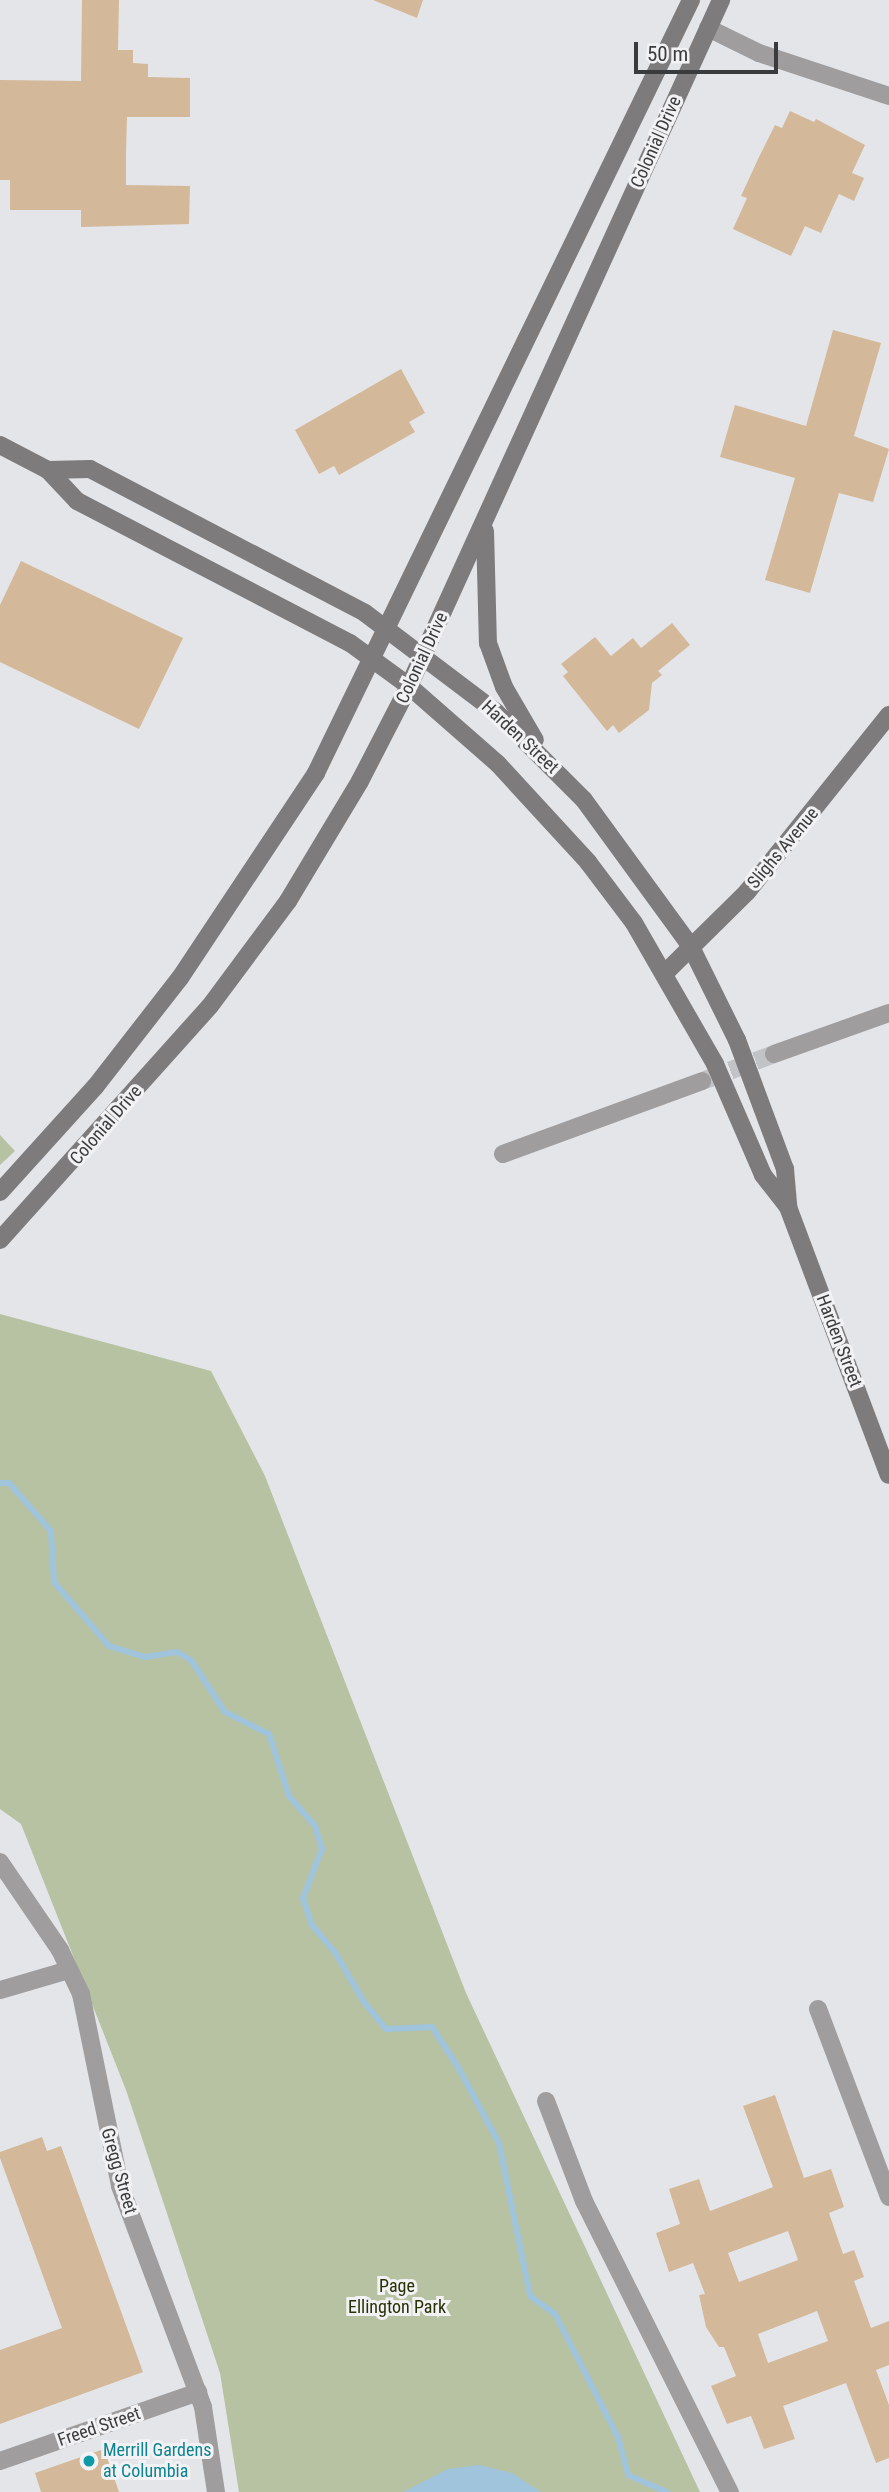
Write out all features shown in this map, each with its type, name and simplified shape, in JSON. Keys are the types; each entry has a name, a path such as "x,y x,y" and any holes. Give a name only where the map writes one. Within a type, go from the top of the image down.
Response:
{"main road":[{"name":"Colonial Drive","path":"0,1192 95,1087 180,978 316,773 390,629 691,0"},
{"name":"Colonial Drive","path":"0,1240 120,1110 252,951 288,901 360,781 409,686 721,0"},
{"name":"Harden Street","path":"0,445 48,470 76,501 279,603 374,660 409,686 542,810 588,862 666,972 715,1064 762,1175 788,1207"},
{"name":"Harden Street","path":"48,470 90,469 298,576 390,629 424,653 545,758 621,845 691,947 764,1108 785,1169 788,1207 889,1475"},
{"path":"486,517 483,562 488,643 504,687 545,758"},
{"name":"Slighs Avenue","path":"666,972 747,892 889,715"}],"street":[{"path":"708,29 759,53 889,96"},
{"path":"774,1054 889,1013"},
{"path":"503,1154 698,1082"},
{"name":"Gregg Street","path":"0,1861 69,1970 81,1994 120,2186 198,2392 216,2492"},
{"path":"0,1990 69,1970"},
{"path":"818,2009 889,2197"},
{"path":"546,2101 584,2201 730,2492"},
{"name":"Freed Street","path":"0,2461 198,2392"}],"green space":[{"path":"0,1135 15,1151 0,1165"},
{"name":"Page Ellington Park","path":"0,1314 211,1371 265,1476 466,1993 700,2492 239,2492 220,2373 126,2090 21,1824 0,1809"}],"water":[{"path":"479,2465 512,2473 541,2492 403,2492 448,2469"}],"building":[{"path":"82,0 119,0 118,50 133,50 133,63 148,64 148,77 190,78 190,117 127,117 126,153 126,185 190,186 189,224 81,227 81,210 10,210 10,180 0,180 0,80 81,81"},
{"path":"373,0 423,0 417,18"},
{"path":"790,111 814,122 816,119 865,145 852,173 864,178 854,201 839,194 821,233 805,226 791,256 733,229 747,198 741,196 759,157 775,125 782,128"},
{"path":"833,330 881,343 854,436 889,449 873,502 839,493 810,593 765,580 795,478 720,457 735,405 806,426"},
{"path":"401,369 425,413 409,422 415,432 339,475 334,466 319,474 295,430"},
{"path":"21,561 183,638 139,729 0,662 0,605"},
{"path":"672,623 690,645 658,671 662,675 652,683 649,710 619,733 613,725 607,731 563,676 568,672 561,664 595,637 611,656 633,638 641,648"},
{"path":"775,2095 804,2178 831,2169 844,2207 829,2213 843,2254 854,2250 864,2277 854,2281 871,2328 889,2321 889,2365 876,2370 889,2405 889,2458 876,2463 846,2383 783,2406 795,2439 764,2449 751,2416 727,2424 711,2386 736,2376 724,2347 719,2347 706,2327 699,2295 705,2294 693,2263 669,2272 656,2233 680,2224 669,2189 699,2179 710,2211 773,2187 743,2106","holes":["788,2231 798,2260 739,2282 728,2253","817,2311 828,2341 768,2363 758,2334"]},
{"path":"42,2137 47,2151 61,2146 143,2372 0,2424 0,2350 62,2328 0,2158 0,2152"},
{"name":"Merrill Gardens at Columbia","path":"104,2449 119,2492 41,2492 35,2473"}],"waterway":[{"path":"0,1483 9,1483 51,1531 54,1582 109,1646 145,1657 177,1652 191,1660 225,1712 269,1734 289,1796 315,1826 322,1849 303,1898 312,1925 335,1952 364,2002 386,2029 432,2027 458,2067 499,2143 530,2296 555,2314 618,2437 628,2475 667,2492"}],"tunnel":[{"path":"705,1080 774,1054"}],"place":[{"name":"Merrill Gardens at Columbia","path":"89,2461"}]}
